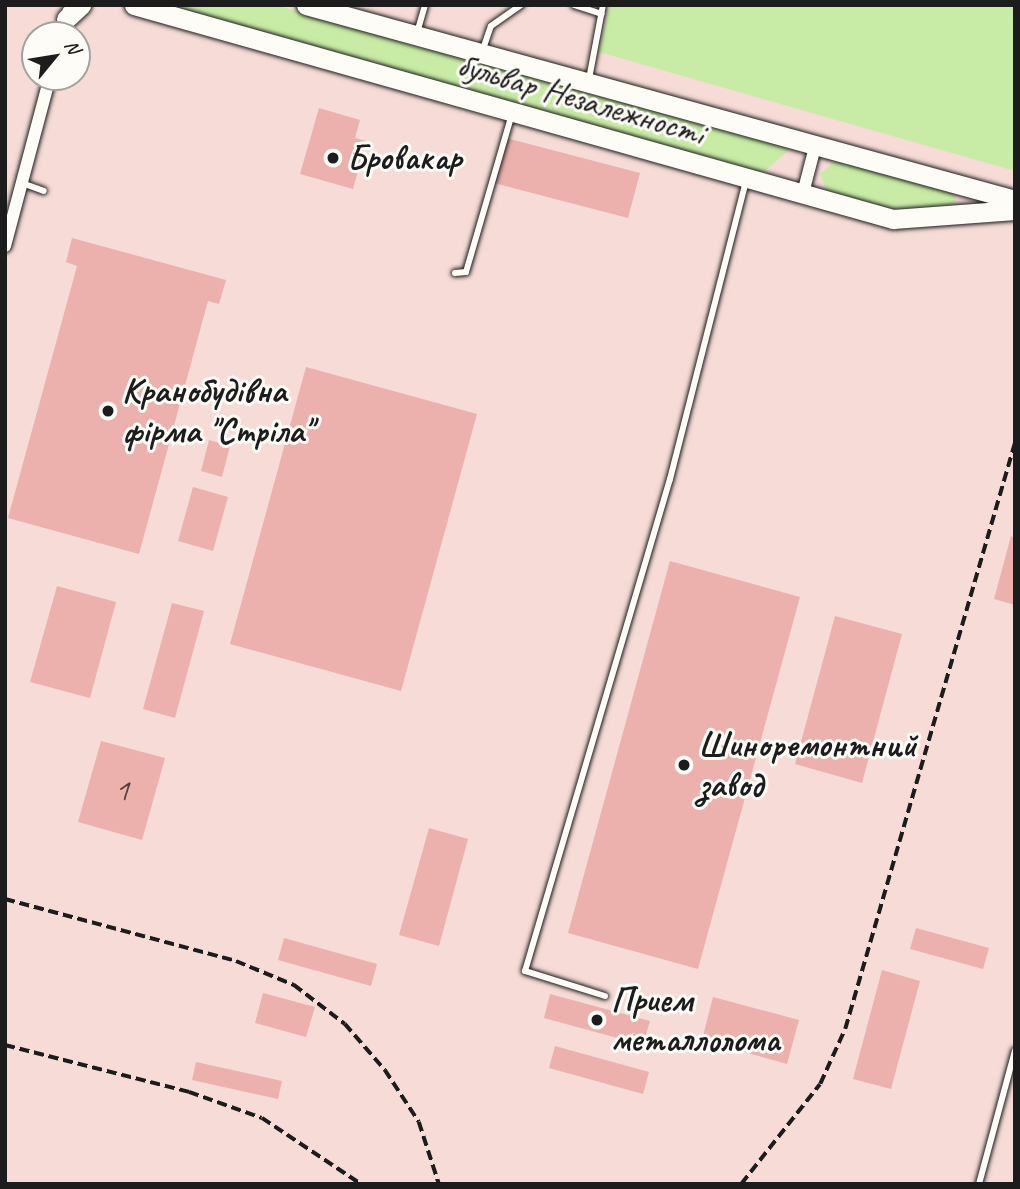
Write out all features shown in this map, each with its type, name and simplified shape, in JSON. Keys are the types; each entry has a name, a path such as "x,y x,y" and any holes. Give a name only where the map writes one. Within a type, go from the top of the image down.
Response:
{"street":[{"path":"67,16 81,5"},
{"name":"бульвар Незалежності","path":"134,5 893,219 945,218 1015,210"},
{"name":"бульвар Незалежності","path":"306,5 816,143 1015,200"},
{"path":"5,246 46,91"},
{"path":"803,193 816,143"},
{"path":"945,218 962,202 950,181"}],"lane":[{"path":"417,35 425,5"},
{"path":"482,54 491,26 521,5"},
{"path":"574,5 601,14"},
{"path":"588,82 603,5"},
{"path":"455,273 466,272 512,112"},
{"path":"605,996 525,971 670,479 747,177"},
{"path":"22,183 44,191"},
{"path":"979,1184 1015,1051"}],"shaded area":[{"path":"5,5 1015,5 1015,1184 5,1184"}],"green space":[{"path":"161,5 274,5 793,146 763,173"},
{"path":"610,5 1015,5 1015,171 599,52"},
{"path":"837,160 953,190 956,203 902,213 826,190 820,174"}],"building":[{"name":"Бровакар","path":"319,108 360,120 355,138 366,141 353,189 300,174"},
{"path":"506,138 640,173 628,218 494,183"},
{"name":"Кранобудівна фірма \"Стріла\"","path":"72,238 226,280 219,304 208,301 139,554 8,518 77,266 66,262"},
{"path":"306,367 477,414 401,691 230,644"},
{"path":"209,440 230,446 222,477 201,471"},
{"path":"193,487 228,497 213,551 178,541"},
{"path":"1011,536 1015,538 1015,605 994,599"},
{"name":"Шиноремонтний завод","path":"670,561 800,597 698,969 568,933"},
{"path":"57,586 116,602 90,698 30,682"},
{"path":"172,603 204,611 175,718 143,709"},
{"path":"835,616 902,634 862,783 795,764"},
{"path":"101,741 165,758 142,840 78,822"},
{"path":"429,828 468,839 439,946 399,935"},
{"path":"916,928 989,948 983,969 910,949"},
{"path":"284,938 377,964 371,986 278,960"},
{"path":"882,970 920,981 891,1089 853,1079"},
{"path":"263,993 315,1007 306,1037 255,1023"},
{"name":"Прием металлолома","path":"550,994 650,1021 643,1045 544,1018"},
{"path":"713,997 799,1020 787,1064 702,1040"},
{"path":"555,1046 649,1072 643,1094 549,1068"},
{"path":"196,1062 282,1081 278,1099 192,1080"}],"railway":[{"path":"741,1184 820,1084 845,1029 1015,442"},
{"path":"5,899 236,961 294,985 345,1024 385,1070 419,1122 439,1184"},
{"path":"5,1045 189,1092 262,1118 361,1184"}],"place":[{"name":"Бровакар","path":"333,158"},
{"name":"Кранобудівна фірма \"Стріла\"","path":"108,411"},
{"name":"Шиноремонтний завод","path":"684,765"},
{"name":"Прием металлолома","path":"597,1020"}]}
